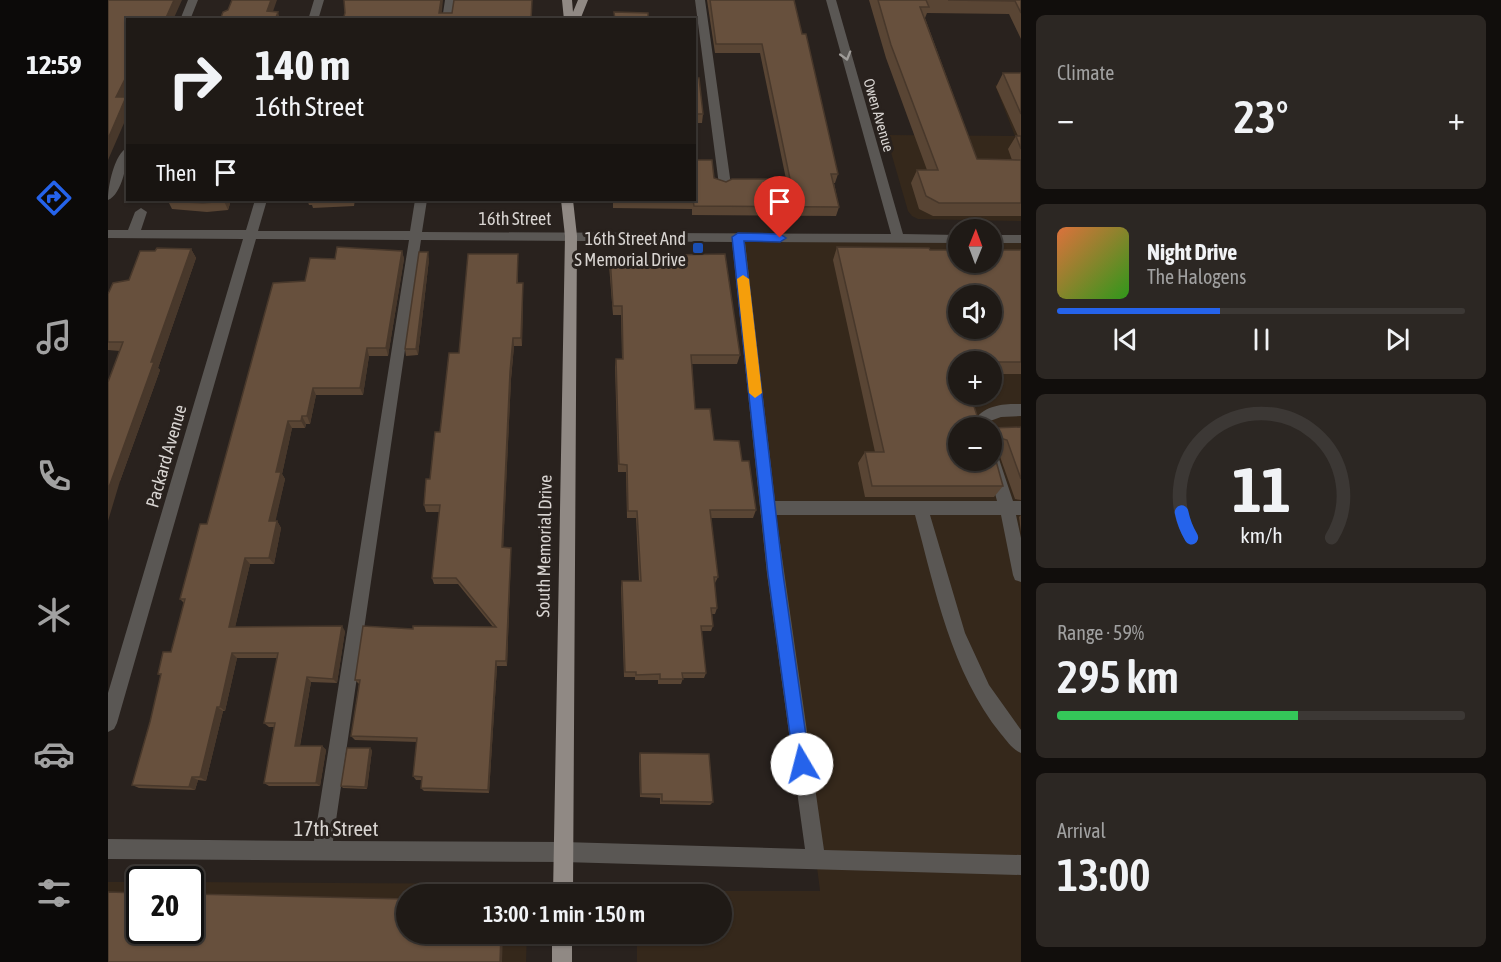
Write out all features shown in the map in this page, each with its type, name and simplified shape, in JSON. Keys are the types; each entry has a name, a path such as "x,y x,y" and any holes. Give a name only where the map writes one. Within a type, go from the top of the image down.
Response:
{"main road":[{"path":"567,0 569,18"},
{"path":"576,18 583,0"},
{"name":"South Memorial Drive","path":"563,884 572,236 567,201"},
{"path":"562,944 562,962"}],"street":[{"path":"186,18 193,0"},
{"path":"314,18 319,0"},
{"path":"447,18 450,0"},
{"path":"700,0 725,185"},
{"name":"Owen Avenue","path":"831,0 898,238"},
{"path":"108,160 126,157"},
{"path":"108,196 126,157"},
{"name":"Packard Avenue","path":"108,723 261,201"},
{"path":"322,850 421,201"},
{"path":"133,234 141,213"},
{"name":"16th Street","path":"108,234 948,239"},
{"path":"738,237 768,508 816,859"},
{"path":"1002,239 1021,239"},
{"path":"986,417 1003,410 1021,410"},
{"path":"998,471 1014,508 1021,576"},
{"path":"768,508 1014,508"},
{"path":"921,508 957,636 973,677 990,705 1021,744"},
{"name":"17th Street","path":"108,849 563,852 1021,865"}],"shaded area":[{"path":"995,85 1021,86 1021,221 918,219 908,211 886,135 1015,136"},
{"path":"738,237 948,239 948,273 1002,273 1002,239 1021,239 1021,962 637,962 637,944 732,944 732,891 820,891"},
{"path":"108,882 126,882 126,944 204,944 204,882 512,884 396,884 396,944 527,944 526,962 108,962"}],"building":[{"path":"108,0 174,0 166,18 126,18 126,77 116,97 126,97 108,139"},
{"path":"232,0 271,0 267,11 278,12 276,18 221,18 223,12 228,10"},
{"path":"344,0 441,0 439,13 452,13 454,0 532,0 531,18 344,18"},
{"path":"710,0 794,0 802,34 806,34 838,174 831,174 839,207 694,206 696,160 712,160 714,178 726,182 732,179 790,179 762,44 716,44"},
{"path":"878,0 926,0 929,7 920,7 977,159 1021,160 1021,203 939,203 926,196 917,170 938,170 891,45"},
{"path":"948,0 1021,0 1021,13 1015,1"},
{"path":"614,12 648,13 648,18 615,18"},
{"path":"1003,73 1021,73 1021,114"},
{"path":"696,78 699,78 703,114 696,114"},
{"path":"1016,136 1021,136 1021,149"},
{"path":"168,201 224,201 203,203"},
{"path":"337,247 402,251 386,348 367,348 360,388 313,388 307,416 302,416 301,421 288,421 276,472 281,472 269,521 277,521 269,558 245,558 229,627 342,626 333,679 307,677 295,746 322,746 316,783 264,783 275,723 264,723 278,653 232,653 220,707 217,707 200,777 192,777 189,787 132,785 150,722 161,674 158,674 163,652 171,652 185,599 180,599 200,524 207,524 273,283 305,281 310,258 335,259"},
{"path":"837,247 948,250 948,273 1002,273 1002,250 1021,250 1021,362 1002,362 1002,351 948,351 948,405 974,405 977,417 948,417 948,471 999,471 1003,486 872,486 865,452 884,452"},
{"path":"157,248 191,249 151,362 154,362 108,490 108,382 123,342 108,342 108,294 113,283 129,280 140,251 155,251"},
{"path":"419,252 428,252 416,349 405,349"},
{"path":"468,254 518,254 517,283 523,283 521,338 513,338 510,372 502,547 511,548 506,661 496,661 488,790 421,788 422,777 413,776 417,738 351,736 360,680 355,680 363,626 413,629 413,626 496,627 456,578 432,578 440,505 424,505 426,479 430,479 435,432 440,432 449,353 459,353"},
{"path":"725,254 740,355 691,355 695,409 710,409 714,440 739,441 742,461 749,461 756,510 710,510 718,577 714,577 717,608 711,608 713,626 701,626 706,673 682,673 683,679 660,679 660,674 636,675 636,672 625,672 622,581 641,581 637,511 628,511 627,465 619,464 616,359 623,359 622,306 613,306 610,256"},
{"path":"1021,427 1021,479 1007,440 1002,439 1002,428"},
{"path":"347,748 370,748 365,787 341,786"},
{"path":"640,753 709,754 713,802 662,801 662,794 641,794"},
{"path":"108,892 126,893 126,944 204,944 204,894 396,899 396,944 501,944 500,962 108,962"}],"slow traffic":[{"path":"743,279 755,393"}],"place":[{"name":"16th Street And S Memorial Drive","path":"698,248"}],"route":[{"path":"780,238 738,237 776,574 802,764"}]}
